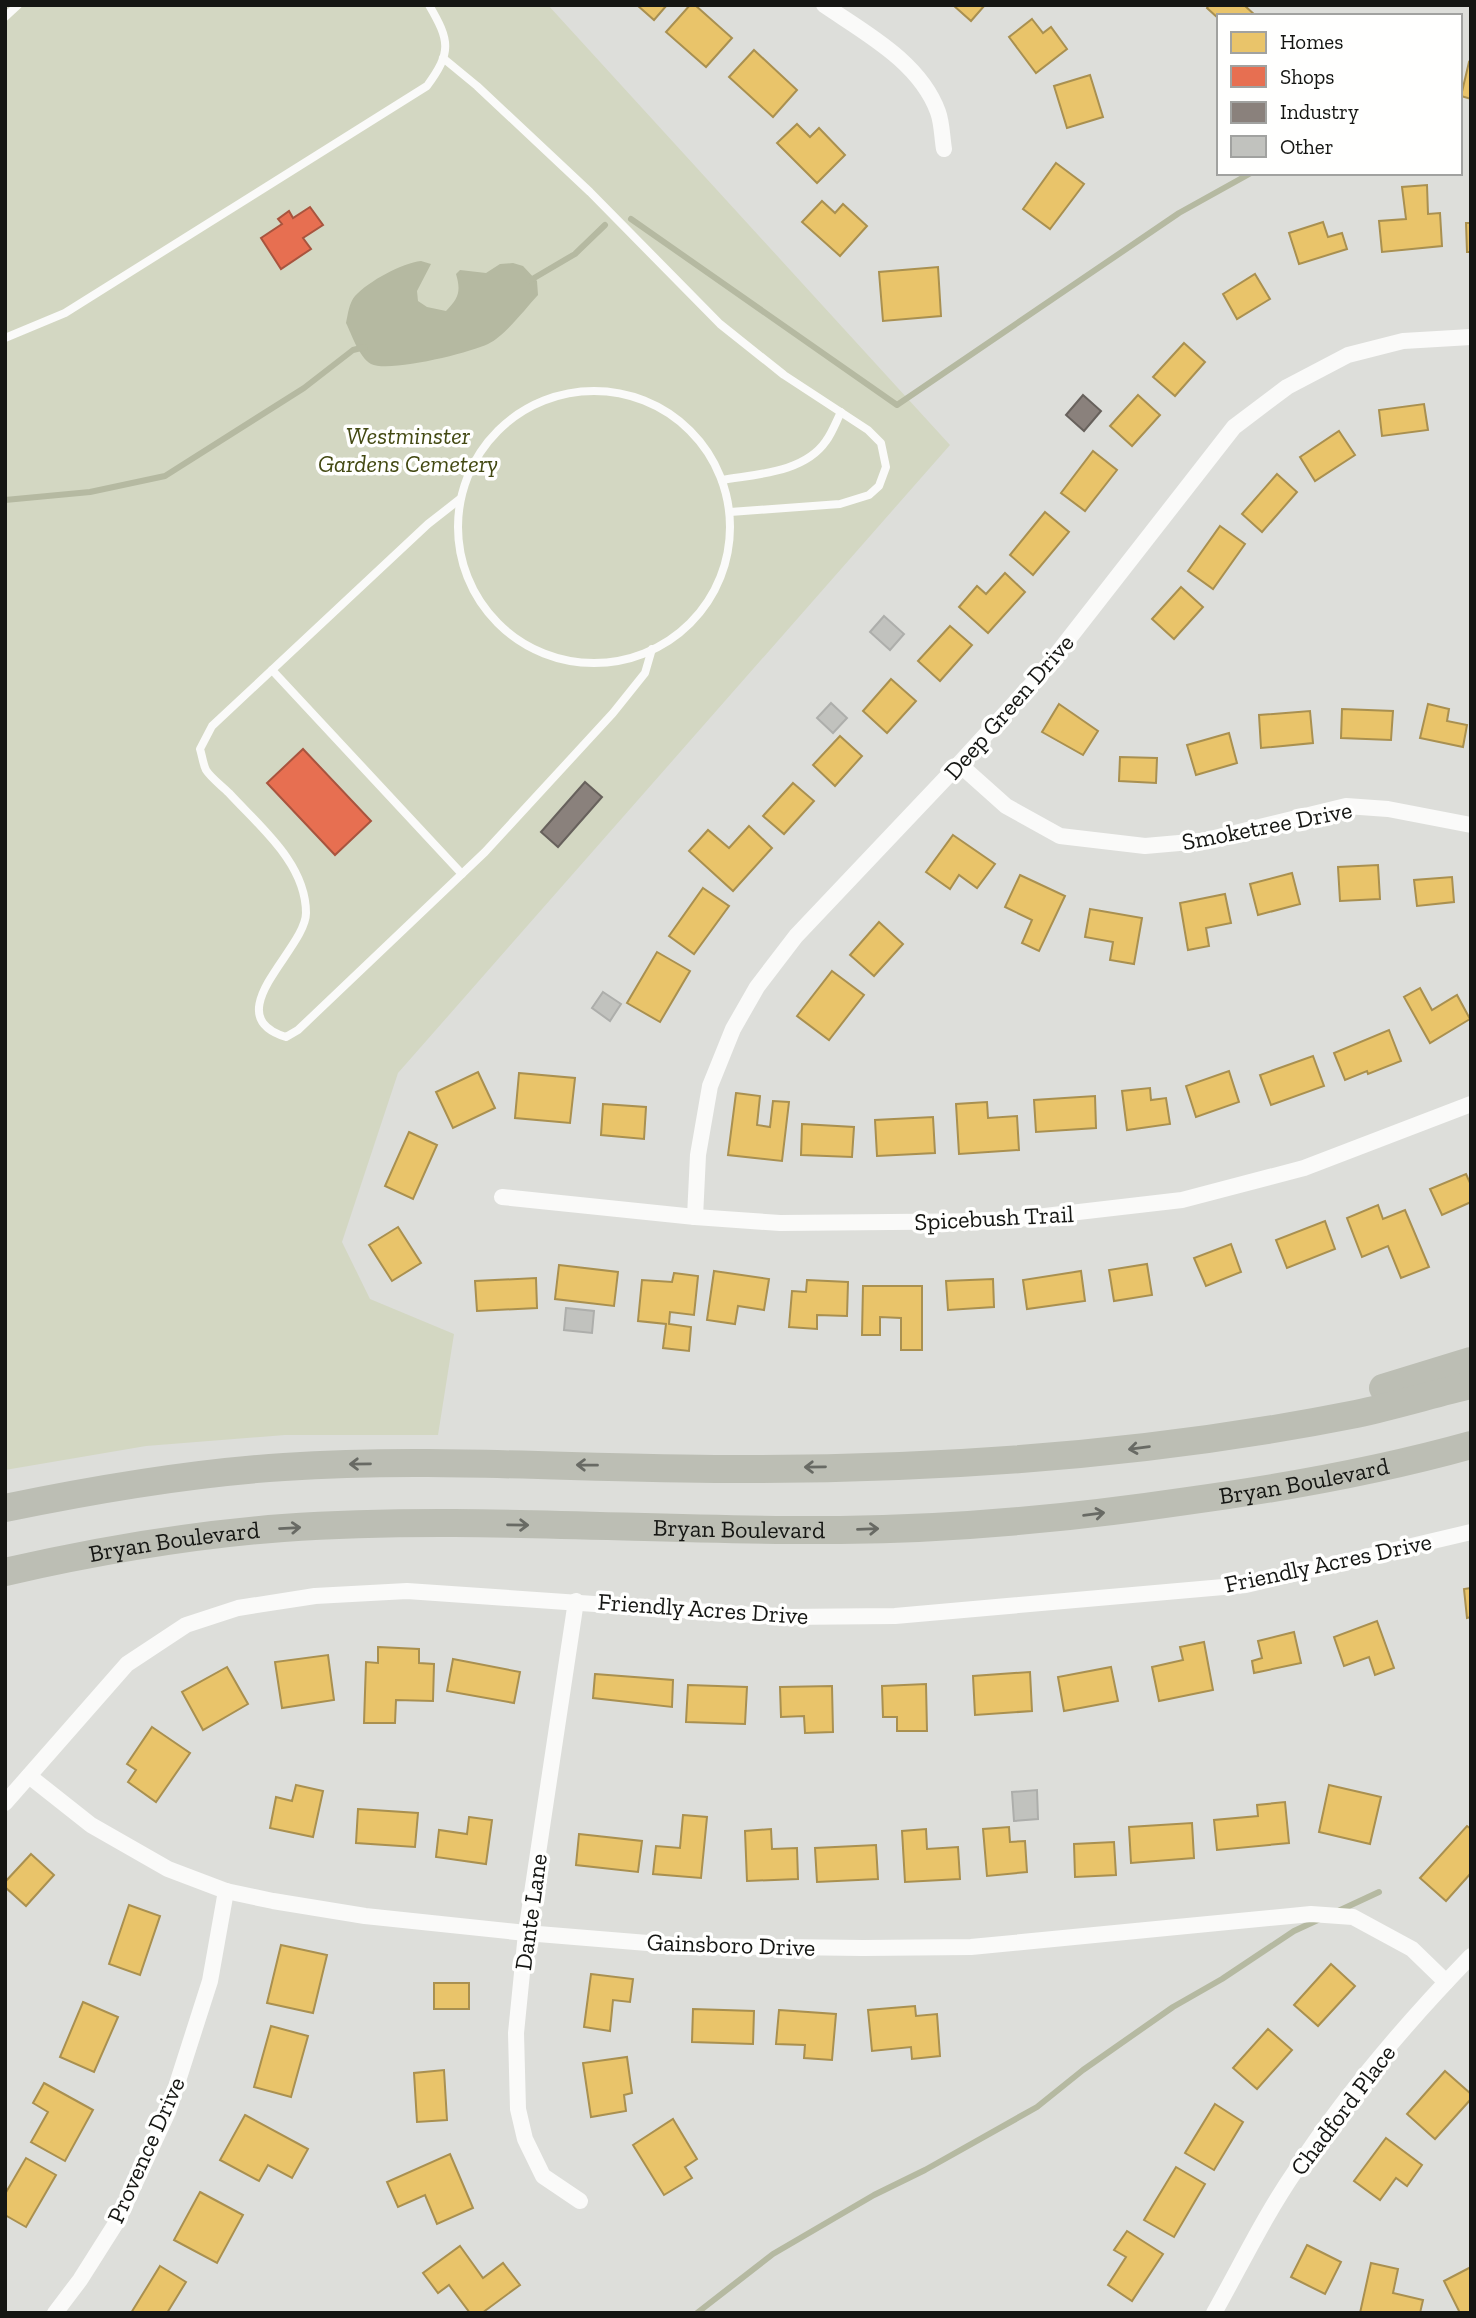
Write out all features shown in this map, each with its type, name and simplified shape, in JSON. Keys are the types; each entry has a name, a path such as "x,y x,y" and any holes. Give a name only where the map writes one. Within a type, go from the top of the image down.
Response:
{"highway":[{"path":"1176,1443 1260,1413 1374,1391 1471,1361"},
{"path":"5,1508 127,1485 287,1467 439,1463 728,1469 960,1464 1116,1451 1357,1413 1471,1385"},
{"name":"Bryan Boulevard","path":"5,1572 69,1557 182,1539 282,1528 489,1524 842,1530 1033,1521 1270,1489 1471,1445"}],"street":[{"path":"824,5 894,54 926,87 938,113 944,149"},
{"name":"Deep Green Drive","path":"695,1217 698,1155 710,1086 733,1029 757,987 796,936 1042,673 1234,427 1287,387 1348,355 1403,341 1471,337"},
{"name":"Smoketree Drive","path":"959,764 1006,806 1060,836 1145,846 1202,841 1346,806 1388,809 1471,825"},
{"name":"Spicebush Trail","path":"502,1197 780,1223 1001,1222 1182,1200 1304,1168 1471,1104"},
{"name":"Friendly Acres Drive","path":"5,1803 127,1664 186,1625 238,1608 314,1597 407,1591 783,1617 895,1616 1246,1585 1471,1532"},
{"name":"Dante Lane","path":"576,1601 526,1933 516,2033 517,2109 526,2139 543,2176 580,2201"},
{"name":"Gainsboro Drive","path":"29,1776 91,1825 168,1868 226,1891 365,1916 684,1946 863,1948 971,1947 1311,1914 1353,1917 1412,1949 1446,1982"},
{"name":"Provence Drive","path":"55,2313 80,2280 118,2220 168,2112 210,1981 226,1891"},
{"name":"Chadford Place","path":"1214,2313 1293,2173 1336,2110 1471,1956"}],"lane":[{"path":"5,17 18,5"},
{"path":"5,338 65,313 427,86 439,70 447,46 439,22 429,5"},
{"path":"443,58 477,86 590,192 720,324 784,375 868,430 881,443 886,467 879,486 869,495 840,504 730,512"},
{"path":"580,391 623,393 663,408 696,435 722,480 730,512 727,559 708,602 675,636 633,658 587,663 541,653 502,628 473,591 459,546 460,499 475,459 502,426 538,402 580,391"},
{"path":"722,480 781,469 808,458 826,442 841,412"},
{"path":"460,499 428,524 212,726 200,749 206,769 284,852 302,888 306,915 295,943 260,998 261,1020 272,1033 286,1037 298,1030 485,852 613,713 645,673 652,649"},
{"path":"272,670 462,874"}],"green space":[{"name":"Westminster Gardens Cemetery","path":"5,5 548,5 950,445 398,1073 342,1242 370,1299 454,1334 438,1435 285,1435 146,1446 5,1470"}],"shaded area":[{"path":"421,261 431,264 417,291 418,301 427,307 446,311 458,294 456,274 460,270 486,273 500,264 513,263 523,266 537,281 538,295 508,329 488,344 447,357 411,364 371,364 359,351 346,323 351,302 361,290 377,279 395,269"}],"building: Homes":[{"path":"637,5 667,5 654,20"},
{"path":"690,5 695,5 732,38 706,67 666,32"},
{"path":"953,5 985,5 971,21"},
{"path":"1209,5 1244,5 1254,14 1217,14 1217,17 1207,8"},
{"path":"1032,19 1043,33 1051,27 1067,49 1036,73 1009,37"},
{"path":"754,50 797,90 773,117 729,77"},
{"path":"1469,62 1471,99 1462,96"},
{"path":"1090,75 1103,117 1067,128 1054,86"},
{"path":"797,124 810,137 819,128 845,155 817,183 777,143"},
{"path":"1056,163 1084,184 1050,229 1023,209"},
{"path":"1427,185 1428,214 1440,213 1442,246 1382,252 1379,221 1406,219 1402,187"},
{"path":"822,201 835,213 843,204 867,226 840,256 802,222"},
{"path":"1323,222 1328,237 1342,233 1347,249 1299,264 1289,233"},
{"path":"1466,223 1471,223 1471,252 1467,252"},
{"path":"938,267 941,316 883,321 879,272"},
{"path":"1255,274 1270,299 1237,319 1223,294"},
{"path":"1184,343 1205,362 1175,396 1153,377"},
{"path":"1138,395 1160,415 1132,446 1110,426"},
{"path":"1424,404 1428,430 1382,436 1379,410"},
{"path":"1339,431 1355,455 1315,481 1300,457"},
{"path":"1093,451 1117,470 1085,511 1061,493"},
{"path":"1277,474 1297,492 1262,532 1242,514"},
{"path":"1045,512 1069,532 1033,575 1010,555"},
{"path":"1220,526 1245,544 1213,589 1188,571"},
{"path":"1005,573 1025,592 988,633 959,607 977,586 986,594"},
{"path":"1181,587 1203,607 1174,639 1152,619"},
{"path":"950,626 972,645 940,681 918,661"},
{"path":"891,679 916,701 887,733 863,711"},
{"path":"1059,704 1098,731 1083,755 1042,732"},
{"path":"1428,704 1449,709 1447,721 1467,725 1463,747 1420,738"},
{"path":"1342,709 1393,711 1391,740 1341,738"},
{"path":"1310,711 1313,743 1261,748 1259,715"},
{"path":"1229,733 1237,763 1196,775 1187,745"},
{"path":"840,736 862,756 835,786 813,765"},
{"path":"1120,757 1157,758 1156,783 1119,781"},
{"path":"793,783 814,801 784,834 763,816"},
{"path":"749,826 772,848 733,891 689,851 708,830 729,848"},
{"path":"953,835 995,864 977,888 959,875 950,889 926,872"},
{"path":"1378,865 1380,899 1340,901 1338,867"},
{"path":"1292,873 1300,904 1258,915 1250,884"},
{"path":"1020,875 1065,896 1039,951 1022,943 1032,920 1005,907"},
{"path":"1452,877 1454,902 1417,906 1414,880"},
{"path":"703,888 729,906 694,954 669,936"},
{"path":"1225,894 1231,923 1206,928 1209,946 1188,950 1180,903"},
{"path":"1090,909 1142,918 1134,964 1110,960 1113,942 1085,937"},
{"path":"879,922 903,944 874,976 850,955"},
{"path":"657,952 690,971 660,1022 627,1003"},
{"path":"832,971 864,995 829,1040 797,1016"},
{"path":"1420,988 1432,1010 1457,995 1470,1019 1430,1043 1404,997"},
{"path":"1389,1030 1401,1061 1345,1080 1334,1053"},
{"path":"1313,1056 1324,1086 1271,1105 1260,1075"},
{"path":"1229,1071 1239,1102 1196,1117 1186,1086"},
{"path":"478,1072 495,1108 453,1128 436,1092"},
{"path":"519,1073 575,1078 570,1123 515,1118"},
{"path":"1150,1088 1151,1100 1166,1098 1170,1124 1127,1130 1122,1091"},
{"path":"736,1093 760,1096 757,1125 770,1127 773,1101 789,1102 782,1161 728,1155"},
{"path":"1095,1096 1096,1128 1036,1132 1034,1100"},
{"path":"987,1102 988,1118 1017,1116 1019,1150 959,1154 956,1104"},
{"path":"603,1104 646,1107 644,1139 601,1135"},
{"path":"933,1117 935,1153 877,1156 875,1120"},
{"path":"802,1124 854,1127 852,1157 801,1155"},
{"path":"409,1132 437,1145 413,1199 385,1186"},
{"path":"1466,1174 1471,1185 1471,1202 1442,1215 1430,1189"},
{"path":"1378,1205 1383,1219 1405,1210 1429,1267 1401,1278 1388,1246 1362,1257 1347,1218"},
{"path":"1325,1221 1335,1249 1287,1268 1276,1240"},
{"path":"398,1227 421,1263 392,1281 369,1245"},
{"path":"1231,1244 1241,1272 1206,1286 1194,1258"},
{"path":"1147,1264 1152,1295 1114,1301 1109,1270"},
{"path":"559,1265 618,1272 614,1306 555,1299"},
{"path":"714,1271 769,1279 764,1310 738,1306 735,1324 707,1320"},
{"path":"1081,1271 1085,1301 1027,1309 1023,1280"},
{"path":"674,1273 698,1276 694,1315 670,1312 669,1324 691,1327 689,1351 663,1348 666,1324 638,1321 642,1280 672,1282"},
{"path":"536,1278 537,1308 477,1311 475,1281"},
{"path":"993,1279 994,1307 948,1310 946,1281"},
{"path":"807,1280 848,1282 847,1316 817,1315 817,1329 789,1327 792,1291 806,1292"},
{"path":"863,1286 922,1286 922,1350 901,1350 901,1318 880,1317 880,1335 862,1335"},
{"path":"1471,1588 1471,1617 1467,1618 1464,1589"},
{"path":"1377,1621 1394,1668 1375,1675 1369,1657 1344,1666 1334,1637"},
{"path":"1294,1632 1301,1663 1254,1673 1252,1661 1262,1658 1258,1641"},
{"path":"1204,1642 1213,1690 1159,1701 1152,1667 1183,1660 1180,1647"},
{"path":"378,1647 419,1649 419,1663 434,1664 433,1701 396,1700 395,1723 364,1723 366,1662 378,1663"},
{"path":"328,1655 334,1700 282,1708 275,1662"},
{"path":"453,1659 520,1672 514,1703 447,1691"},
{"path":"227,1667 248,1704 203,1730 182,1692"},
{"path":"1111,1667 1118,1701 1064,1711 1058,1677"},
{"path":"1030,1672 1032,1711 975,1715 973,1676"},
{"path":"595,1674 673,1680 672,1707 593,1698"},
{"path":"926,1684 927,1731 897,1731 897,1717 883,1717 882,1686"},
{"path":"688,1685 747,1687 745,1724 686,1722"},
{"path":"832,1686 833,1732 805,1733 804,1716 781,1717 780,1687"},
{"path":"152,1727 190,1753 156,1802 128,1782 136,1770 127,1764"},
{"path":"296,1785 323,1791 313,1837 270,1828 276,1797 292,1801"},
{"path":"1329,1785 1381,1797 1370,1844 1319,1832"},
{"path":"1285,1802 1289,1843 1217,1850 1214,1820 1258,1816 1257,1805"},
{"path":"358,1809 418,1813 415,1847 356,1843"},
{"path":"683,1815 707,1817 701,1878 653,1874 656,1846 680,1848"},
{"path":"469,1817 492,1820 486,1864 436,1857 439,1830 467,1834"},
{"path":"1192,1823 1194,1858 1131,1863 1129,1827"},
{"path":"1467,1826 1471,1829 1471,1873 1446,1901 1420,1878"},
{"path":"1009,1827 1010,1842 1025,1841 1027,1872 987,1876 983,1829"},
{"path":"771,1829 772,1849 797,1848 798,1879 747,1881 745,1831"},
{"path":"926,1829 927,1849 958,1847 960,1879 905,1882 902,1831"},
{"path":"579,1834 642,1841 638,1872 576,1865"},
{"path":"1114,1842 1116,1875 1075,1877 1074,1844"},
{"path":"876,1845 878,1879 817,1882 815,1848"},
{"path":"31,1854 54,1875 26,1906 5,1887 5,1882"},
{"path":"129,1905 160,1916 140,1975 109,1964"},
{"path":"281,1945 327,1955 313,2013 267,2003"},
{"path":"1331,1964 1355,1986 1318,2026 1294,2005"},
{"path":"591,1974 633,1979 630,2002 613,2000 610,2031 584,2027"},
{"path":"434,1983 469,1983 469,2009 434,2009"},
{"path":"83,2002 118,2017 94,2072 60,2057"},
{"path":"915,2006 916,2016 937,2014 940,2056 912,2059 911,2047 872,2051 868,2010"},
{"path":"693,2009 754,2011 753,2044 692,2042"},
{"path":"779,2010 836,2014 832,2060 804,2058 805,2045 776,2044"},
{"path":"271,2026 308,2036 291,2097 254,2087"},
{"path":"1268,2029 1292,2050 1257,2089 1233,2068"},
{"path":"627,2057 632,2093 624,2095 626,2111 591,2117 583,2063"},
{"path":"444,2070 447,2120 417,2122 414,2073"},
{"path":"1445,2071 1471,2094 1471,2099 1435,2139 1407,2114"},
{"path":"44,2083 93,2110 65,2161 31,2142 48,2112 33,2103"},
{"path":"1215,2104 1243,2122 1214,2170 1185,2153"},
{"path":"245,2115 308,2149 292,2178 268,2165 259,2181 220,2160"},
{"path":"673,2119 697,2159 685,2167 692,2178 664,2195 633,2145"},
{"path":"1386,2138 1422,2165 1407,2186 1396,2178 1380,2200 1354,2181"},
{"path":"450,2154 473,2208 437,2224 425,2195 398,2207 387,2182"},
{"path":"26,2158 56,2175 26,2227 5,2215 5,2194"},
{"path":"1176,2167 1205,2184 1174,2237 1144,2220"},
{"path":"200,2192 243,2215 217,2263 174,2240"},
{"path":"1127,2231 1163,2254 1132,2301 1108,2285 1126,2257 1114,2250"},
{"path":"1307,2245 1341,2262 1325,2294 1291,2277"},
{"path":"460,2246 483,2278 503,2263 520,2285 482,2313 470,2313 449,2285 438,2293 423,2273"},
{"path":"1371,2263 1398,2269 1393,2293 1423,2300 1420,2313 1360,2313"},
{"path":"160,2266 186,2282 167,2313 131,2313"},
{"path":"1471,2267 1471,2312 1460,2313 1444,2281"}],"building: Shops":[{"path":"310,207 323,225 303,238 311,249 281,269 261,238 282,224 278,219 289,211 293,218"},
{"path":"303,749 371,821 335,855 267,783"}],"building: Industry":[{"path":"1083,395 1101,411 1084,431 1066,415"},
{"path":"585,782 602,797 558,847 541,832"}],"building: Other":[{"path":"884,616 904,634 890,650 870,632"},
{"path":"831,703 847,718 833,733 817,718"},
{"path":"603,992 621,1004 610,1021 592,1008"},
{"path":"566,1308 594,1311 592,1333 564,1330"},
{"path":"1037,1790 1038,1819 1014,1821 1012,1792"}],"waterway":[{"path":"631,219 897,405 1179,213 1247,175"},
{"path":"529,281 575,254 605,225"},
{"path":"5,500 90,492 165,476 304,388 353,350 365,347"},
{"path":"1336,1912 1379,1892"},
{"path":"697,2313 773,2254 874,2195 925,2170 1037,2107 1083,2070 1173,2007 1222,1979 1294,1931 1320,1919"}]}
